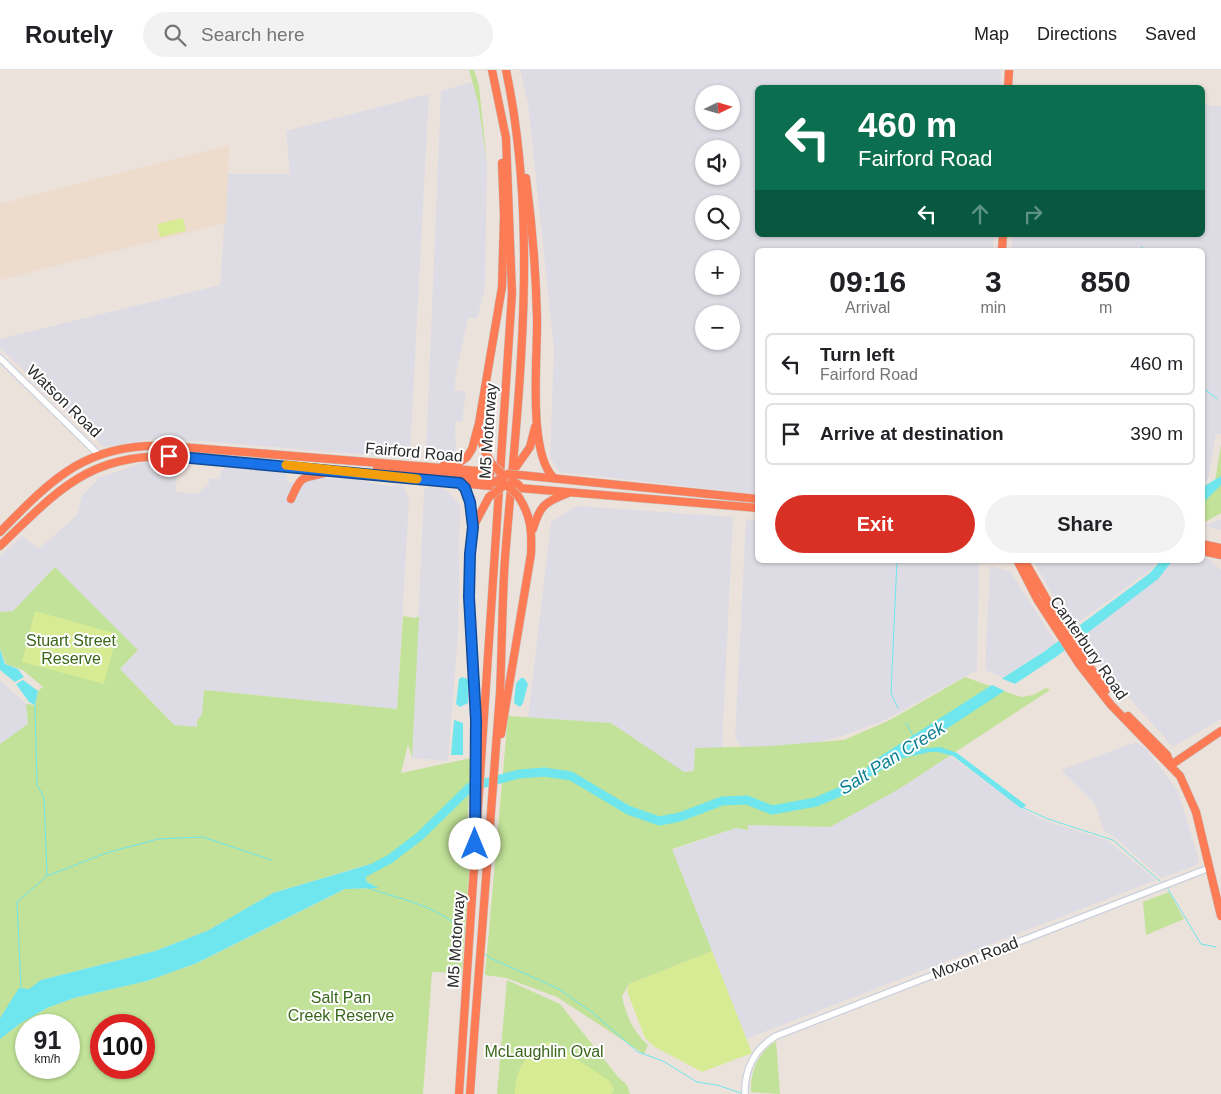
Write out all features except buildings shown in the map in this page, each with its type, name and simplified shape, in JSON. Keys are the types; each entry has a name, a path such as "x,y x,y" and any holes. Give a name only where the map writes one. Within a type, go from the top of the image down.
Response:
{"highway":[{"name":"M5 Motorway","path":"459,1094 475,861 480,732 512,293 506,138 492,70"},
{"name":"M5 Motorway","path":"470,1094 499,733 505,559 524,294 524,229 516,130 506,70"},
{"path":"1008,85 1009,70"},
{"path":"432,468 457,463 467,457 472,449 479,423 502,287 504,206 499,101"},
{"path":"516,130 523,156 533,246 537,319 536,422 545,465 548,472 554,478"},
{"path":"473,527 489,497 505,481 530,447 536,422"},
{"path":"479,423 482,446 529,516 532,533"},
{"name":"Fairford Road","path":"0,532 56,478 76,465 99,455 131,447 156,445 432,468 505,481"},
{"name":"Watson Road","path":"99,455 108,463"},
{"name":"Fairford Road","path":"0,546 60,489 78,477 108,463 137,457 169,456 477,485 505,481"},
{"path":"321,458 348,465 505,481 537,489 755,508"},
{"path":"291,499 299,481 305,476 333,470"},
{"path":"505,481 536,477 554,478 755,499"},
{"path":"460,483 465,488 470,502 473,527 469,597 480,732"},
{"path":"499,733 514,645 529,574 532,533 538,513 544,504 569,492"},
{"path":"1205,543 1221,548"},
{"path":"1205,552 1221,555"},
{"path":"1014,563 1022,570"},
{"name":"Canterbury Road","path":"1018,563 1111,705 1180,776 1190,796 1221,916"},
{"name":"Canterbury Road","path":"1026,563 1064,635"},
{"path":"1171,765 1221,732"}],"main road":[{"name":"Watson Road","path":"0,358 99,455"},
{"name":"Moxon Road","path":"745,1092 751,1062 765,1044 787,1031 1209,868"}],"shaded area":[{"path":"520,70 1001,70 1001,85 755,85 755,237 994,237 993,248 755,248 755,494 559,472 550,457 554,350 528,103"},
{"path":"472,82 478,102 487,164 485,288 477,318 468,318 457,368 454,390 466,392 462,422 455,421 456,456 426,453 441,91"},
{"path":"429,94 410,453 408,456 404,458 201,441 145,440 104,447 0,348 0,339 220,285 228,174 290,174 286,131"},
{"path":"1205,105 1221,106 1221,434 1216,434 1209,475 1205,483 1205,248 1012,248 1012,237 1205,237"},
{"path":"229,145 226,223 0,280 0,204"},
{"path":"147,461 177,464 176,492 197,494 209,484 209,478 220,479 221,471 225,467 286,472 287,482 301,484 318,478 354,479 387,486 403,485 409,500 397,709 204,690 202,715 197,721 197,728 174,725 120,669 138,650 19,604 13,611 0,612 0,556 22,536 39,549 77,515 82,496 99,478"},
{"path":"428,487 445,489 460,505 458,635 448,761 412,758 424,490"},
{"path":"577,506 733,517 722,748 695,748 694,771 683,772 611,723 528,718 551,522"},
{"path":"746,519 755,520 755,563 979,563 977,670 883,721 839,737 790,749 744,750 735,738"},
{"path":"1221,519 1221,530 1205,526"},
{"path":"1205,557 1208,558 1221,570 1221,719 1173,747 1077,639 1167,563 1205,563"},
{"path":"1035,563 1156,563 1153,568 1071,628"},
{"path":"990,566 1010,571 1056,643 1003,677 985,670"},
{"path":"0,680 26,704 28,724 0,744"},
{"path":"1136,742 1146,749 1178,791 1199,860 1197,865 1161,878 1117,839 1104,831 1095,804 1061,770"},
{"path":"949,755 1024,810 1048,822 1107,840 1156,880 746,1039 672,850 736,828 748,830 747,825 830,827 899,789"}],"green space":[{"path":"469,70 474,70 479,86 487,164 478,102"},
{"path":"183,218 186,231 160,237 157,224"},
{"path":"1221,444 1221,513 1205,522 1205,500 1214,488"},
{"path":"55,567 138,650 120,669 174,725 197,727 197,721 202,714 204,690 397,709 403,616 415,618 419,616 412,758 408,744 401,773 471,758 466,851 469,871 462,973 432,972 423,1094 0,1094 0,1039 15,1028 15,1079 80,1079 80,1014 37,1014 47,1008 74,998 147,981 197,963 345,889 377,888 367,882 364,872 370,864 273,893 207,931 155,951 41,980 7,1009 0,1018 0,744 28,724 26,704 35,705 38,691 43,687 23,670 6,664 0,649 0,612 13,611"},
{"name":"Stuart Street Reserve","path":"35,611 117,634 104,684 22,662"},
{"path":"965,677 1021,697 1033,695 1046,688 1050,690 899,789 830,827 747,825 749,830 736,828 672,849 712,951 629,984 622,996 631,1023 638,1035 648,1045 644,1054 557,997 506,978 485,975 508,716 611,723 684,772 694,771 695,748 770,746 844,740 890,720"},
{"path":"1169,892 1184,919 1146,935 1143,902"},
{"path":"712,951 752,1053 702,1072 655,1047 645,1038 627,991 629,984"},
{"name":"McLaughlin Oval","path":"507,980 560,1004 619,1078 627,1085 630,1094 497,1094"},
{"path":"549,1041 610,1081 614,1089 612,1094 515,1094 517,1077 524,1062 535,1050"},
{"path":"776,1041 780,1094 751,1092 752,1077 756,1063 764,1051"}],"water":[{"path":"1221,476 1221,485 1205,501 1205,486"},
{"path":"1158,563 1171,563 1158,579 1056,657 916,749 940,747 957,753 1026,805 1022,809 953,756 938,752 903,758 837,795 835,790 856,779 873,761 1045,651 1150,573"},
{"path":"0,649 5,664 18,669 24,677 15,682 0,670"},
{"path":"462,677 468,679 468,703 460,707 456,704 459,679"},
{"path":"521,678 524,678 528,684 523,703 520,707 514,703 516,683"},
{"path":"23,680 38,691 35,705 29,702 16,684"},
{"path":"454,720 463,723 463,755 451,755"},
{"path":"371,864 364,872 367,882 379,888 345,889 197,963 147,981 74,998 37,1014 15,1014 15,1028 0,1039 0,1018 19,988 29,989 41,980 155,951 207,931 273,893"}],"pier":[{"path":"1000,678 1018,685 1007,692 990,684"}],"waterway":[{"path":"1205,389 1217,399"},
{"path":"897,563 891,693 898,708"},
{"path":"35,705 37,785 44,797 47,875"},
{"path":"906,723 914,737"},
{"name":"Salt Pan Creek","path":"354,878 390,859 420,836 470,787 519,774 544,772 571,776 628,810 659,821 680,817 722,801 747,800 772,810 816,802 846,789"},
{"path":"1024,808 1048,819 1113,840 1160,881"},
{"path":"21,988 17,902 47,876 106,853 158,839 203,837 271,860"},
{"path":"368,888 433,910 456,925 467,935"},
{"path":"1168,889 1201,944 1216,947"},
{"path":"483,952 490,958 559,989 593,1013 638,1052 663,1061 697,1082 717,1085 744,1094"}],"slow traffic":[{"path":"286,465 417,479"}],"route":[{"path":"169,456 460,483 465,488 470,502 473,527 469,597 476,720 475,844"}],"park label":[{"name":"Salt Pan Creek Reserve","path":"341,1006"}]}
